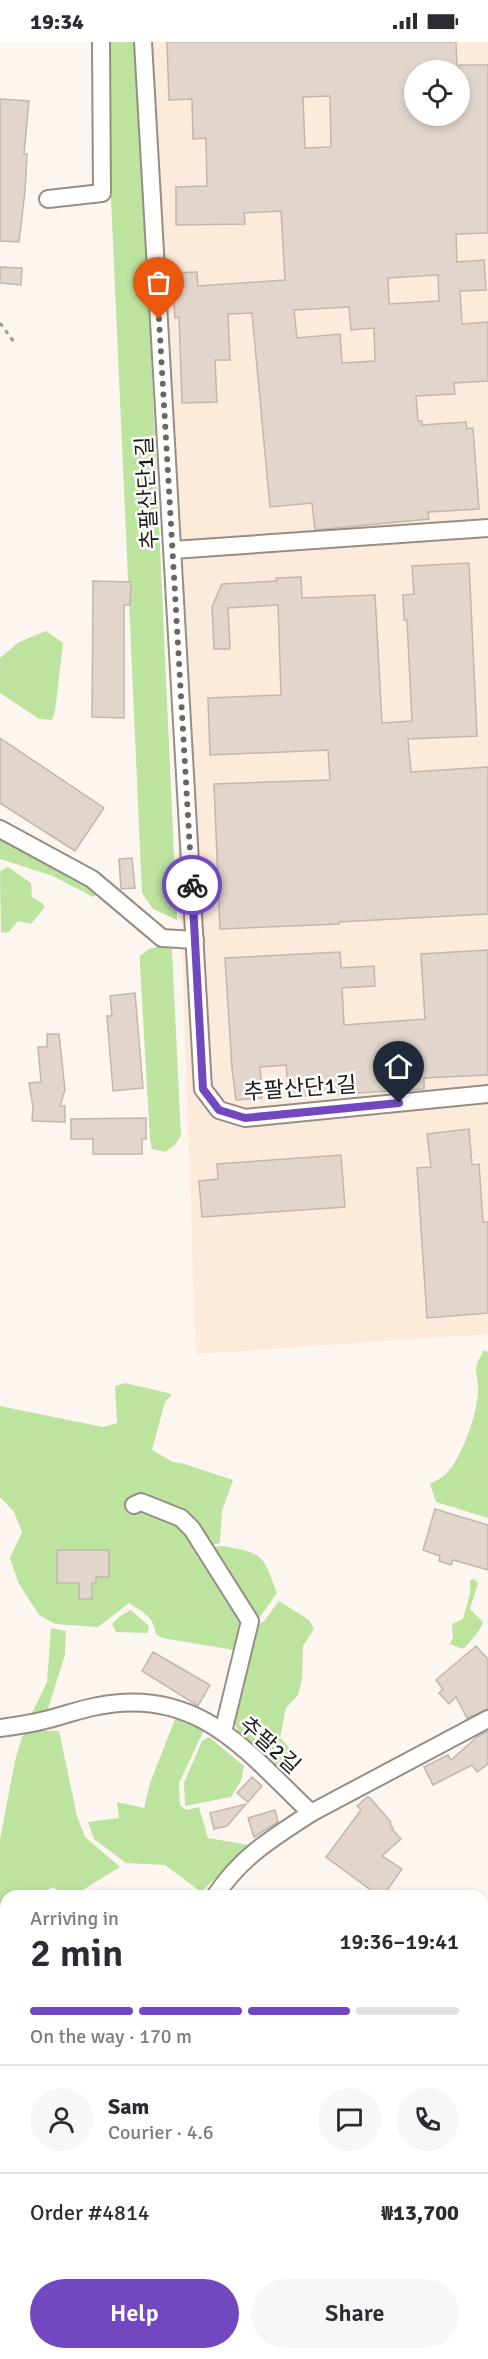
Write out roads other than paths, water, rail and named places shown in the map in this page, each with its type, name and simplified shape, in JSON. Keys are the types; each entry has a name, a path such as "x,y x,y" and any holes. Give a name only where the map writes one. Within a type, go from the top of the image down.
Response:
{"street":[{"path":"48,199 102,193 101,42"},
{"name":"추팔산단1길","path":"143,42 203,1089 219,1110 245,1118 488,1094"},
{"path":"173,550 488,528"},
{"path":"0,829 92,879 162,938 195,940"},
{"path":"134,1505 141,1502 181,1518 192,1529 249,1621 223,1732"},
{"name":"추팔2길","path":"0,1728 45,1720 99,1705 150,1702 191,1712 223,1732 311,1813"},
{"path":"219,1890 230,1874 259,1847 311,1813 488,1719"}]}
